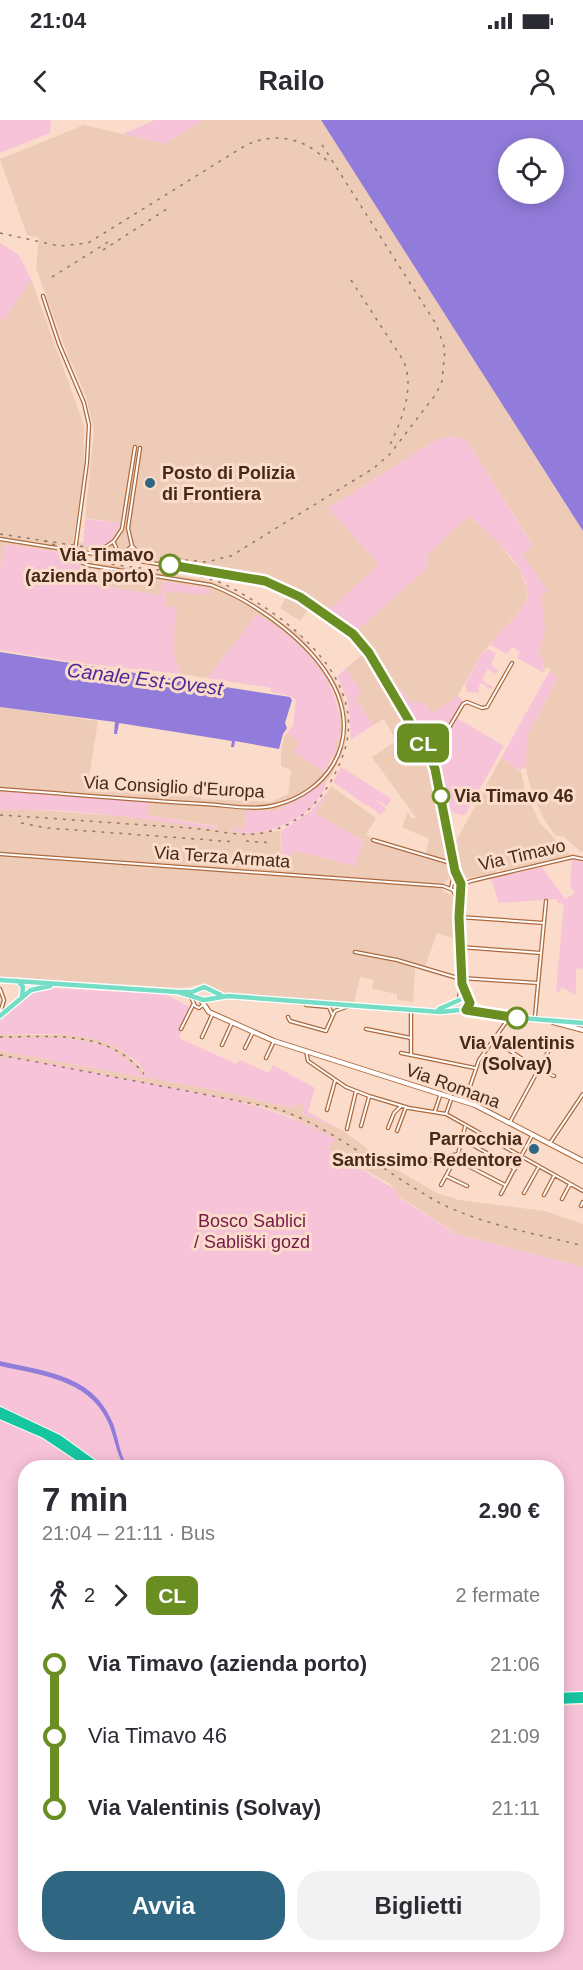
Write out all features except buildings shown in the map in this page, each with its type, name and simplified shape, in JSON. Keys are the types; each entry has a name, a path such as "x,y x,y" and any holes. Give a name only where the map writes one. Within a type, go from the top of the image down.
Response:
{"highway":[{"path":"0,1410 59,1438 89,1460"},
{"path":"0,1416 50,1438 82,1460"},
{"path":"564,1697 583,1695"},
{"path":"564,1699 583,1700"}],"main road":[{"path":"0,980 177,992 193,996 201,1001"},
{"path":"18,981 23,987 22,996"},
{"path":"0,1014 22,996 40,986 69,984"},
{"path":"177,992 204,987 228,996"},
{"path":"199,989 201,1001"},
{"path":"209,998 210,990"},
{"path":"201,1001 228,996 430,1011 466,1010 509,1018 544,1018"},
{"path":"458,1000 460,1010"},
{"path":"430,1011 444,1009 458,1000 468,1000 491,1013 583,1022"},
{"path":"466,1010 468,1000"}],"street":[{"path":"43,296 59,344 84,403 89,425 87,462 74,550"},
{"path":"96,553 114,541 124,523 135,447"},
{"path":"140,448 128,528 132,546 147,561"},
{"name":"Via Timavo","path":"0,539 265,581 320,609 353,634 369,653 431,758 455,871 459,880 461,978 468,1000"},
{"path":"114,541 114,547 120,557 132,546"},
{"name":"Via Consiglio d'Europa","path":"0,789 192,803 274,806 288,801 323,780 332,771 342,747 345,721 334,684 301,641 280,625 224,590 211,585 87,564 74,558 74,550"},
{"path":"431,758 463,704 467,702 482,708 487,707 512,663"},
{"path":"373,840 454,864"},
{"name":"Via Terza Armata","path":"0,854 443,886 452,889"},
{"name":"Via Timavo","path":"468,882 573,857 583,859"},
{"name":"Via Timavo","path":"455,871 451,882 459,908"},
{"path":"459,880 468,882"},
{"name":"Via Timavo","path":"451,882 459,880"},
{"path":"443,886 451,882"},
{"path":"460,887 468,882"},
{"name":"Via Timavo","path":"452,889 460,887"},
{"path":"535,1017 546,902"},
{"path":"459,917 544,923"},
{"path":"460,947 541,952"},
{"path":"355,952 397,960 461,978 538,983"},
{"name":"Via Timavo","path":"458,1000 462,984"},
{"path":"0,989 4,1000 0,1014"},
{"path":"193,996 190,1000 193,1005 199,1008 201,1001"},
{"path":"202,1037 213,1013 207,1008 209,998"},
{"name":"Via Romana","path":"201,1001 213,1013 274,1041 465,1101 583,1161"},
{"path":"304,1001 306,1005 329,1007 332,1014"},
{"path":"182,1029 193,1005"},
{"path":"288,1017 290,1021 323,1031 328,1030 332,1014 337,1009 352,1005"},
{"path":"411,1009 411,1055"},
{"path":"465,1101 476,1068 492,1039 509,1018"},
{"path":"544,1018 583,1030"},
{"path":"222,1045 233,1022"},
{"path":"366,1029 411,1038"},
{"path":"245,1048 253,1032"},
{"path":"492,1039 539,1070 554,1076"},
{"path":"266,1058 274,1041"},
{"path":"306,1051 308,1061 335,1080 369,1096 401,1106 446,1114 465,1127 583,1191"},
{"path":"510,1122 548,1052"},
{"path":"401,1053 476,1068"},
{"path":"327,1110 335,1080"},
{"path":"347,1129 356,1090"},
{"path":"435,1111 441,1093"},
{"path":"550,1143 583,1094"},
{"path":"362,1126 369,1096"},
{"path":"446,1114 452,1097"},
{"path":"388,1128 394,1113 401,1106"},
{"path":"397,1131 406,1107"},
{"path":"441,1185 458,1154 465,1127"},
{"path":"501,1194 533,1134"},
{"path":"462,1139 515,1169"},
{"path":"399,1167 458,1154"},
{"path":"455,1159 506,1185"},
{"path":"524,1192 538,1168"},
{"path":"446,1176 467,1186"},
{"path":"544,1195 554,1176"},
{"path":"562,1199 570,1184"},
{"path":"581,1206 583,1202"}],"shaded area":[{"path":"203,120 321,120 583,531 583,851 581,852 564,837 555,835 544,819 532,794 526,769 527,736 558,677 549,672 551,669 547,667 545,671 543,659 539,655 545,626 541,597 522,553 533,545 466,439 436,440 328,508 379,564 323,616 310,606 300,621 280,608 288,594 241,578 75,555 95,562 211,581 224,586 299,634 334,679 343,695 348,722 344,748 333,772 326,782 299,800 277,811 246,811 246,828 231,828 250,832 280,831 281,853 296,851 354,866 364,841 316,814 331,786 376,818 366,835 372,838 372,841 425,858 429,839 402,827 408,812 411,818 416,818 372,757 396,741 384,719 373,725 355,698 362,693 346,668 364,653 428,760 452,876 443,884 443,891 452,896 455,901 456,939 437,933 425,967 457,977 457,981 415,968 413,1002 397,1000 397,994 372,989 374,980 360,977 354,1003 226,994 204,984 181,988 0,977 0,810 24,809 146,818 217,829 217,826 147,815 147,802 7,791 7,795 3,795 4,791 0,791 0,707 98,721 87,790 190,796 192,790 198,791 201,799 271,802 288,794 291,770 281,766 281,750 287,733 300,742 293,752 324,772 333,760 334,740 339,741 339,708 332,687 257,615 207,678 181,674 175,661 173,636 177,608 165,606 166,590 208,594 210,589 163,581 161,595 94,585 93,570 57,552 5,544 0,567 0,319 5,319 31,279 84,425 84,470 73,541 101,548 112,539 121,523 85,518 94,430 86,397 65,348 36,268 39,238 27,235 0,159 84,125 164,144"},
{"path":"468,516 493,536 520,570 527,589 526,604 482,653 458,695 433,714 411,702 400,687 396,693 355,633 427,568 428,554"},
{"path":"501,758 521,772 526,794 540,823 570,855 501,871 497,869 496,873 464,879 460,875 454,845"},
{"path":"0,1035 70,1035 102,1040 125,1053 146,1073 143,1076 135,1066 94,1042 74,1039 0,1038"},
{"path":"0,1051 225,1092 284,1106 297,1103 305,1105 302,1114 342,1130 395,1169 437,1193 459,1200 545,1211 583,1224 583,1267 457,1234 397,1195 387,1182 327,1149 331,1143 292,1117 257,1105 0,1057"}],"green space":[{"path":"0,120 51,120 50,133 0,153"},
{"path":"155,120 203,120 165,144 123,134"},
{"path":"0,243 19,255 31,279 5,319 0,319"},
{"path":"450,436 466,439 533,546 522,554 548,591 541,597 545,626 539,655 543,659 544,673 517,658 520,652 512,647 507,654 490,645 524,605 527,590 518,566 509,554 469,516 428,554 427,568 355,633 328,611 379,564 328,508 436,440"},
{"path":"85,519 121,523 112,539 101,548 83,545"},
{"path":"5,544 57,552 93,570 94,585 161,595 163,581 210,589 209,595 166,591 165,606 177,607 174,649 181,674 79,663 0,650 0,569"},
{"path":"257,614 275,625 305,651 328,682 340,720 340,741 334,740 337,749 324,772 293,752 300,742 287,733 293,726 296,700 290,696 271,692 271,688 207,678"},
{"path":"487,649 496,653 491,664 498,671 496,674 488,669 482,680 494,688 486,689 487,686 480,683 478,693 468,692 465,685 482,653"},
{"path":"346,668 362,693 355,698 373,725 351,740 348,701 337,677"},
{"path":"549,672 558,677 527,736 526,767 519,770 501,758"},
{"path":"399,687 411,702 425,703 433,714 458,695 463,701 432,750 396,693"},
{"path":"457,718 504,746 465,815 456,814 445,802 434,756"},
{"path":"341,767 392,799 387,806 373,798 386,808 381,815 368,805 369,803 367,806 333,782"},
{"path":"326,782 322,794 313,805 287,824 255,833 241,833 229,828 245,828 246,811 277,811"},
{"path":"0,791 4,791 4,795 7,795 7,791 147,802 147,815 218,827 217,829 82,812 0,810"},
{"path":"328,791 316,814 364,841 355,866 297,851 285,859 281,853 281,831 311,811"},
{"path":"578,859 583,863 583,969 576,968 576,995 561,987 560,992 556,991 564,904 558,903 557,899 499,903 491,879 542,867 565,899 575,893 570,885 572,860"},
{"path":"49,988 166,994 191,1008 179,1038 236,1064 240,1060 269,1073 273,1065 315,1088 308,1112 342,1130 302,1114 305,1105 298,1103 295,1108 288,1107 225,1092 0,1051 0,1038 78,1040 95,1043 112,1050 128,1060 143,1075 146,1073 132,1058 116,1047 98,1040 60,1035 0,1035 0,1019 32,992"},
{"name":"Bosco Sablici / Sabliški gozd","path":"0,1057 48,1063 208,1094 286,1116 336,1140 327,1149 398,1191 397,1196 456,1234 583,1267 583,1691 564,1692 564,1460 124,1460 111,1419 102,1404 91,1393 64,1377 0,1361"},
{"path":"0,1366 65,1382 79,1389 102,1411 111,1428 122,1460 95,1460 64,1437 0,1408"},
{"path":"0,1419 46,1439 77,1460 18,1460 18,1952 564,1952 564,1706 583,1705 583,1970 0,1970"}],"water":[{"path":"321,120 583,120 583,531"},
{"name":"Canale Est-Ovest","path":"0,652 290,697 292,700 285,723 287,728 279,749 235,741 234,747 231,747 232,741 119,723 117,734 114,734 115,722 0,707"},
{"path":"0,1361 48,1372 64,1377 91,1392 111,1419 124,1460 121,1460 119,1456 107,1420 98,1406 87,1396 61,1381 0,1366"}],"railway":[{"path":"0,233 59,246 88,243 243,147 265,139 276,138 298,142 309,146 327,161"},
{"path":"176,559 206,562 231,556 374,468 390,454 436,394 442,381 445,349 436,324 319,140"},
{"path":"103,250 170,207"},
{"path":"52,277 108,242"},
{"path":"351,280 403,360 407,370 405,404 389,447"},
{"path":"0,534 158,558 184,559"},
{"path":"0,815 190,828 241,834 271,831 296,820 316,802 338,768 348,731 347,709 340,688 329,668 297,633 261,605 213,580 183,573 92,560 41,540"},
{"path":"21,823 47,828 236,842"},
{"path":"246,841 273,843"},
{"path":"0,1037 59,1037 97,1043 114,1049 130,1059 144,1074"},
{"path":"0,1055 275,1108 318,1127 418,1190 455,1210 491,1223 583,1246"}],"bus line":[{"name":"CL","path":"170,565 265,581 320,609 353,634 369,653 426,749 435,769 455,871 461,884 459,896 461,979 464,995 470,1003 466,1010 517,1018"}],"place":[{"name":"Posto di Polizia di Frontiera","path":"150,483"},
{"name":"Via Timavo (azienda porto)","path":"170,565"},
{"name":"Via Timavo 46","path":"441,796"},
{"name":"Via Valentinis (Solvay)","path":"517,1018"},
{"name":"Parrocchia Santissimo Redentore","path":"534,1149"}]}
